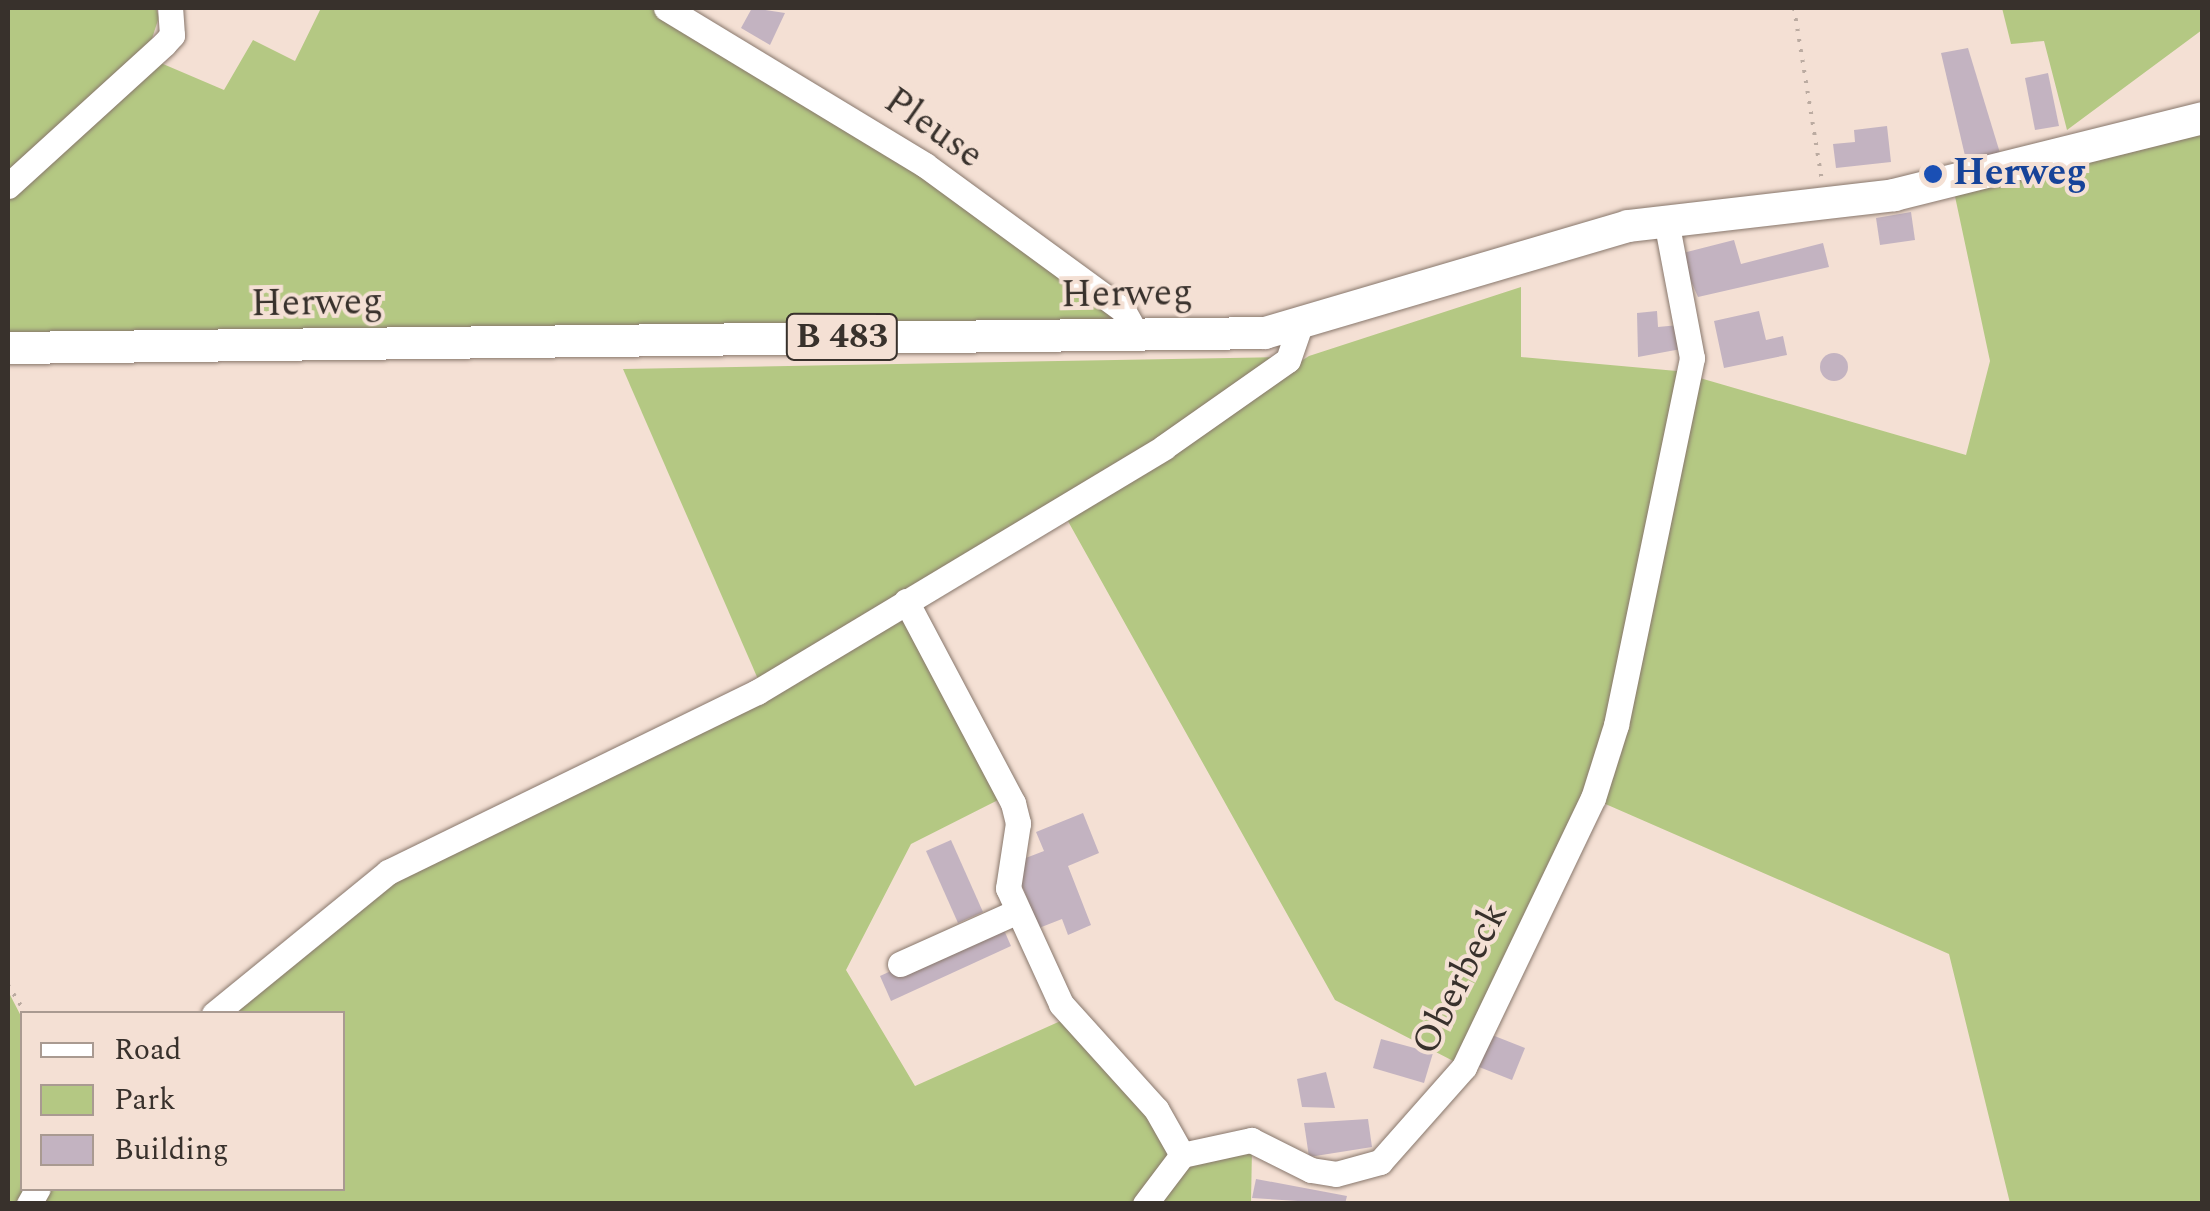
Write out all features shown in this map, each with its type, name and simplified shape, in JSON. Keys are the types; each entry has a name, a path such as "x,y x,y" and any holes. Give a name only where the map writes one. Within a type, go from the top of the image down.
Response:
{"main road":[{"name":"Herweg","path":"8,348 1137,335 1299,328 1580,238 1666,220 1827,204 1964,182 2202,118"}],"street":[{"path":"8,186 164,44 172,35 170,8"},
{"name":"Pleuse","path":"666,8 924,165 1123,310 1137,335"},
{"name":"Oberbeck","path":"1182,1155 1251,1140 1311,1170 1363,1169 1400,1148 1464,1067 1592,798 1634,660 1692,358 1666,220"},
{"path":"218,1011 388,872 736,703 1214,415 1288,360 1299,328"},
{"path":"906,601 1013,803 1018,823 1008,888 1061,1004 1156,1109 1182,1155 1145,1204"},
{"path":"900,964 1018,911"}],"path":[{"path":"1794,8 1827,204"},
{"path":"8,985 24,1011"}],"green space":[{"path":"8,8 156,8 159,17 146,57 8,181"},
{"path":"321,8 660,8 863,128 1118,320 8,333 8,189 149,58 224,90 253,40 295,61"},
{"path":"2002,8 2202,8 2202,30 2067,130 2044,41 2011,44"},
{"path":"2202,124 2202,1203 2010,1203 1949,954 1594,799 1693,376 1966,455 1990,361 1953,187"},
{"path":"1521,287 1521,357 1688,372 1615,724 1461,1065 1335,1000 1064,514 1309,356"},
{"path":"1279,357 1213,411 761,686 623,369"},
{"path":"906,611 1006,796 911,844 846,970 915,1086 1065,1019 1177,1146 1139,1204 28,1204 37,1191 345,1191 345,1011 222,1011 362,895"},
{"path":"8,991 20,1014 20,1191 31,1191 22,1203 8,1203"},
{"path":"1252,1148 1251,1203 1152,1204 1189,1156"}],"building":[{"path":"752,8 785,13 770,45 741,28"},
{"path":"1968,48 2000,153 1966,160 1941,53"},
{"path":"2048,73 2059,126 2035,130 2025,78"},
{"path":"1887,126 1891,162 1836,168 1833,144 1855,142 1854,130"},
{"path":"1911,212 1915,240 1880,245 1876,218"},
{"path":"1734,240 1741,264 1823,243 1829,267 1698,297 1679,254"},
{"path":"1657,311 1658,327 1679,325 1681,349 1638,357 1637,313"},
{"path":"1759,311 1766,340 1783,336 1787,355 1724,368 1714,321"},
{"path":"1834,353 1844,357 1848,367 1844,377 1834,381 1824,377 1820,367 1824,357"},
{"path":"1083,813 1099,853 1068,866 1091,925 1068,935 1062,919 1039,928 1013,863 1044,851 1036,832"},
{"path":"951,840 983,912 958,923 926,851"},
{"path":"1000,921 1011,946 891,1001 880,976"},
{"path":"1487,1033 1525,1048 1512,1080 1474,1065"},
{"path":"1381,1039 1433,1053 1424,1083 1373,1068"},
{"path":"1326,1072 1335,1108 1302,1107 1297,1079"},
{"path":"1368,1119 1372,1147 1309,1157 1304,1123"},
{"path":"1256,1179 1347,1196 1345,1204 1252,1198"}],"place":[{"name":"Herweg","path":"1933,174"}]}
